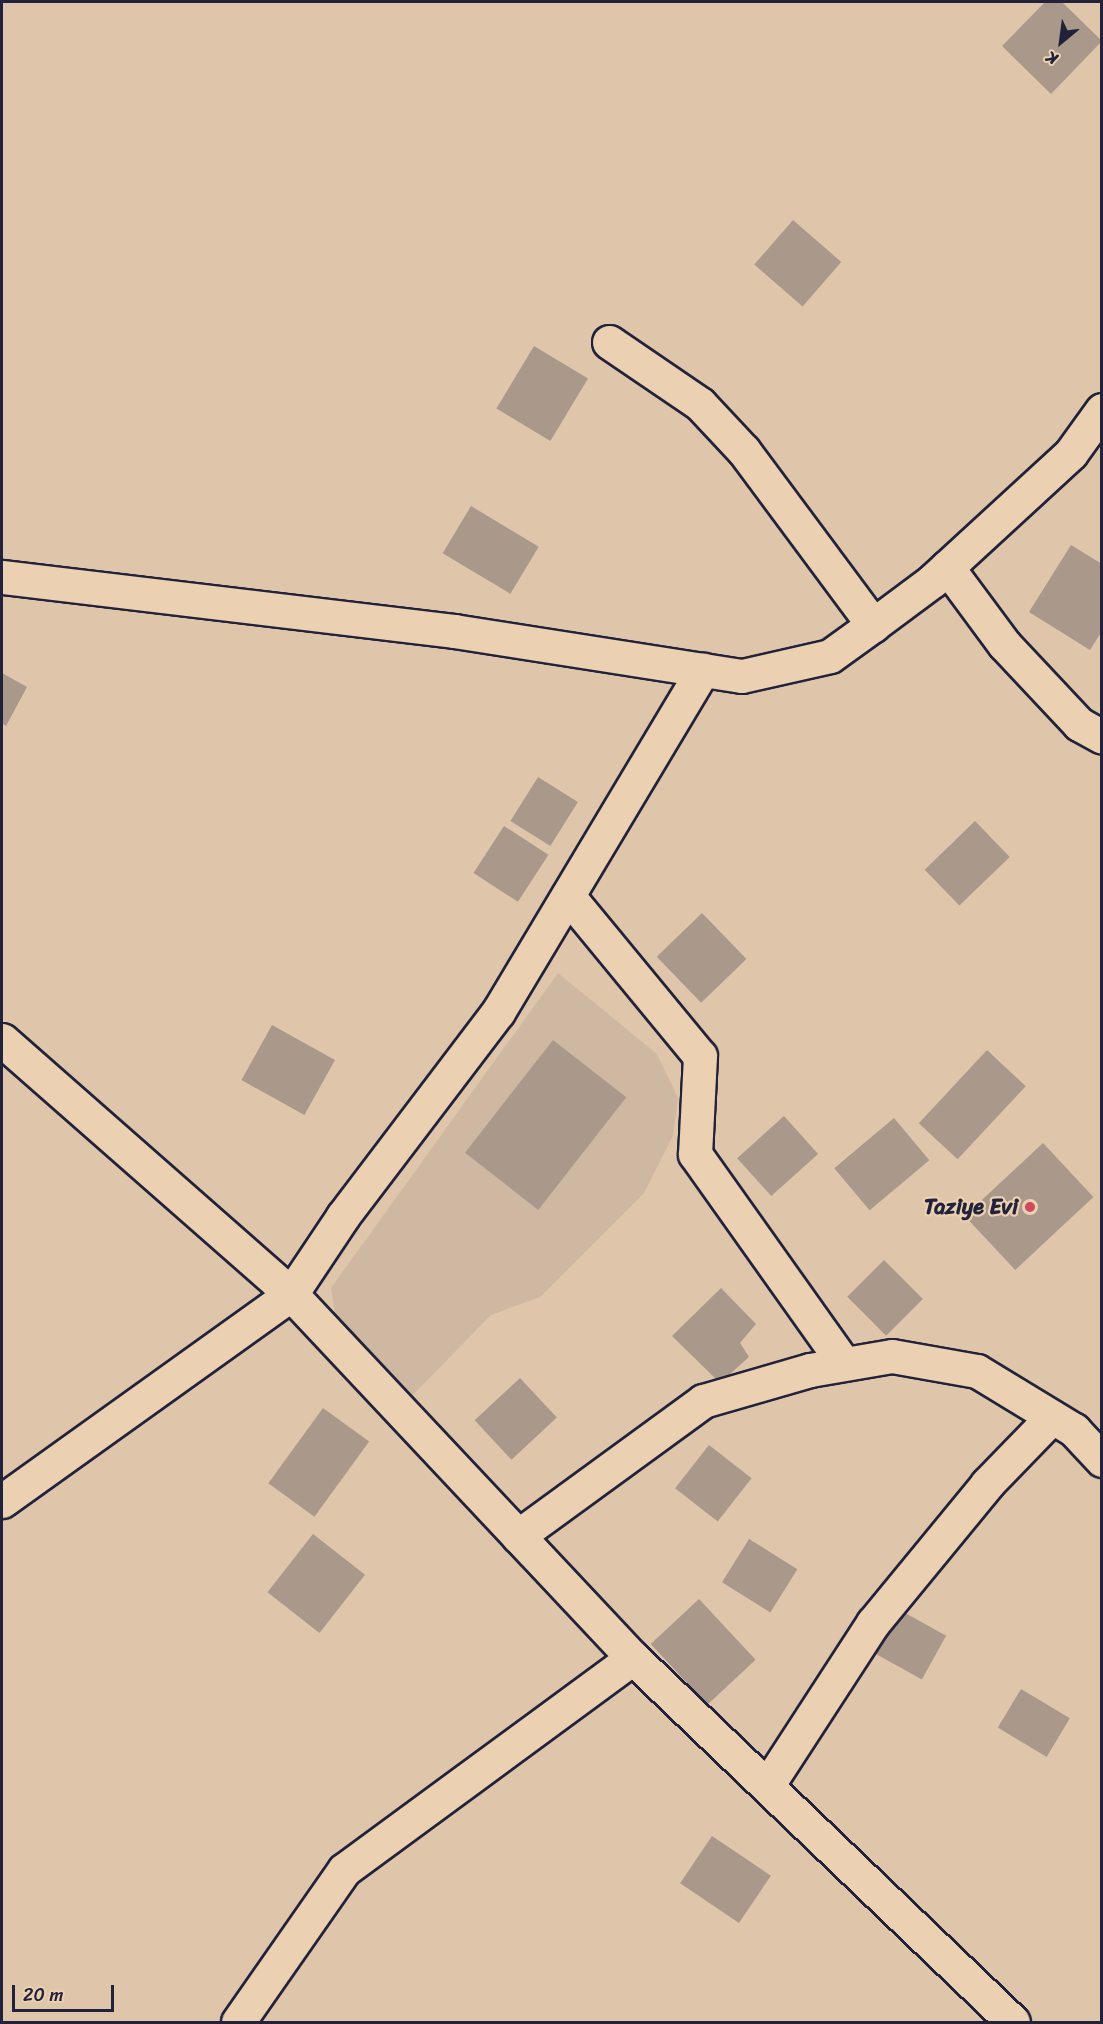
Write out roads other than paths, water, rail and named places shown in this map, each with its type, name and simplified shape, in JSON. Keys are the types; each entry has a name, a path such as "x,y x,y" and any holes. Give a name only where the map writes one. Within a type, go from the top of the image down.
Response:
{"street":[{"path":"609,342 700,404 722,428 873,625"},
{"path":"2,577 454,631 742,676 830,656 873,625 947,567 1071,453 1101,410"},
{"path":"947,567 1004,644 1079,724 1101,737"},
{"path":"2,1501 291,1294 343,1216 498,1012 703,669"},
{"path":"568,896 700,1056 695,1154 844,1364"},
{"path":"2,1040 291,1294 633,1658 769,1782 1013,2022"},
{"path":"518,1536 703,1401 844,1364 892,1356 977,1371 1074,1430 1101,1460"},
{"path":"769,1782 873,1623 987,1484 1052,1417"},
{"path":"238,2022 344,1869 633,1658"}],"place":[{"name":"Taziye Evi","path":"1030,1207"}]}
